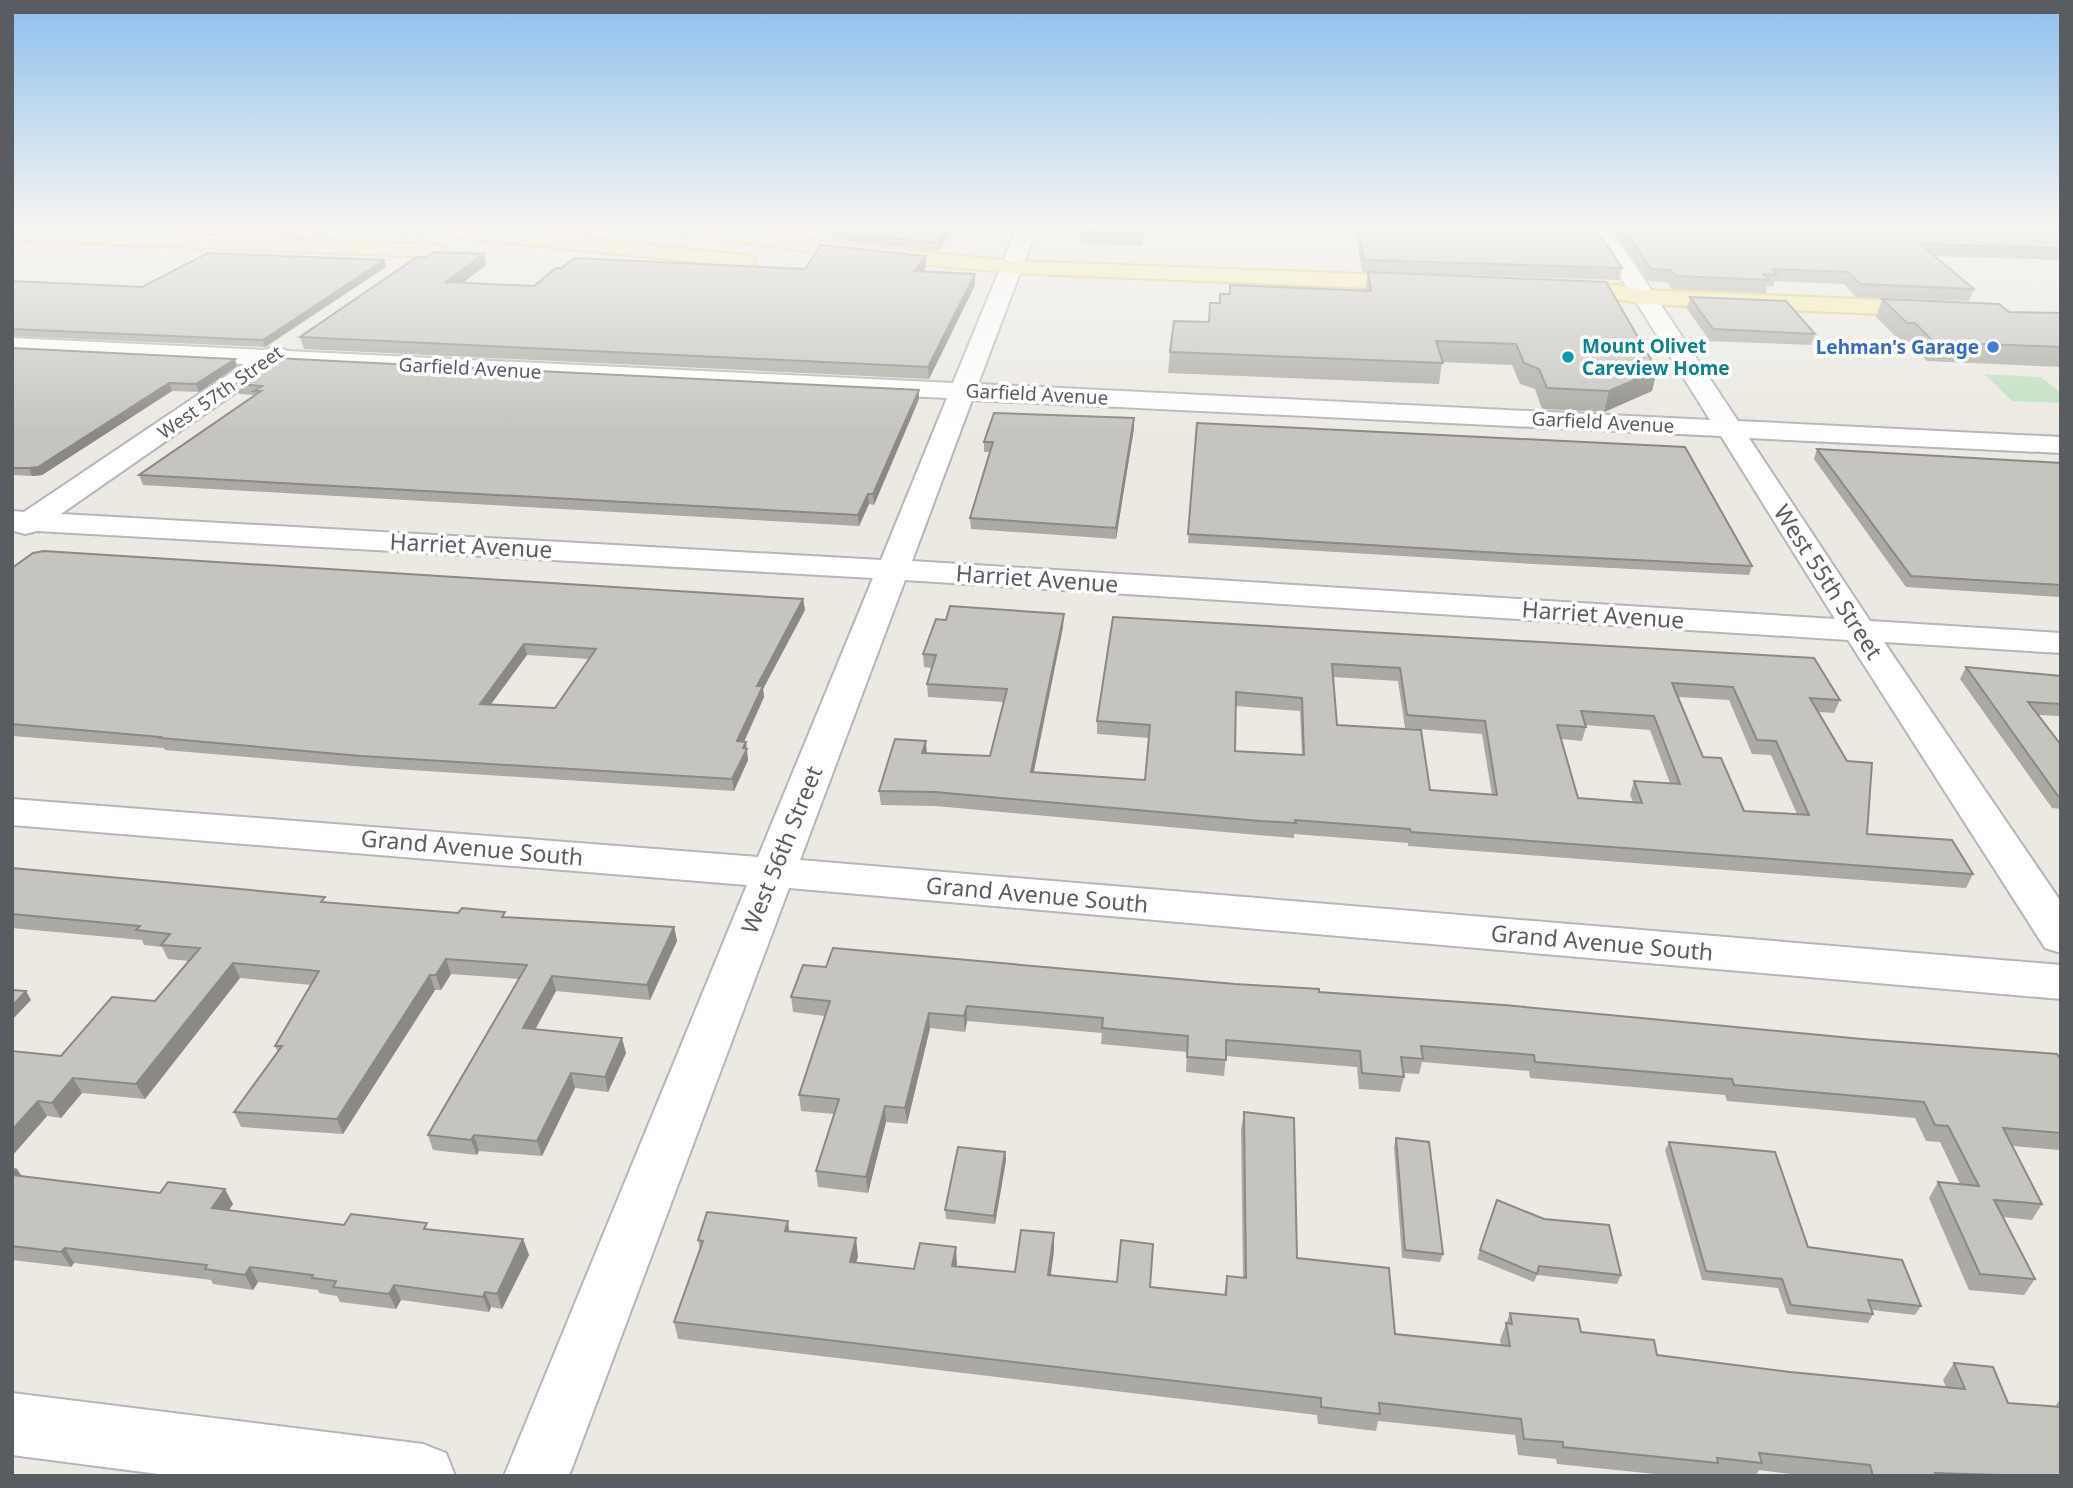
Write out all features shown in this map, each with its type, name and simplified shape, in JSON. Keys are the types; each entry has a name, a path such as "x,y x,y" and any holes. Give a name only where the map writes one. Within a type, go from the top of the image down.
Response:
{"main road":[{"path":"1553,294 1617,301 1643,298 1947,310"}],"street":[{"name":"West 56th Street","path":"536,1476 1002,294"},
{"name":"West 55th Street","path":"1641,294 2061,937"},
{"name":"West 57th Street","path":"19,525 307,332"},
{"name":"Garfield Avenue","path":"12,345 2061,445"},
{"name":"Harriet Avenue","path":"19,525 894,570 2061,643"},
{"name":"Grand Avenue South","path":"12,812 775,872 2061,982"},
{"path":"12,1424 423,1476"}],"green space":[{"path":"1984,374 2041,377 2061,393 2061,403 2012,401"}],"building":[{"path":"12,294 332,294 263,340 12,329"},
{"path":"362,294 965,294 928,367 300,337"},
{"path":"1220,294 1613,294 1657,370 1609,391 1547,388 1539,369 1524,363 1516,344 1436,341 1443,363 1170,352 1174,321 1209,322 1210,303 1220,303"},
{"path":"1690,297 1786,301 1815,334 1713,329"},
{"path":"1882,299 1999,304 2009,312 2061,313 2061,347 1934,342 1915,323 1907,323"},
{"path":"12,348 235,359 196,384 169,383 38,467 12,468"},
{"path":"274,358 919,390 873,494 868,494 858,515 139,475 261,391 254,391 262,386 236,384"},
{"path":"994,413 1134,418 1116,528 970,518 993,442 984,442"},
{"path":"1197,423 1685,447 1752,566 1188,534"},
{"path":"1817,449 2061,463 2061,585 1911,576"},
{"path":"44,551 803,599 757,686 763,686 737,741 746,742 743,748 747,749 732,779 361,756 12,724 12,568 33,553","holes":["524,644 596,649 555,708 480,704"]},
{"path":"950,606 1064,614 1031,772 1145,780 1150,725 1097,721 1113,617 1814,658 1840,700 1810,698 1847,761 1872,763 1867,834 1952,840 1973,874 1411,832 1410,829 1295,820 1296,823 1260,821 935,792 879,791 895,739 926,741 922,753 990,756 1007,689 927,684 936,655 923,654 936,619 946,620","holes":["1332,664 1400,668 1407,715 1485,721 1497,795 1430,790 1421,730 1337,725","1672,683 1733,687 1757,740 1776,741 1809,815 1744,811 1721,758 1703,757","1236,692 1302,698 1304,755 1235,751","1581,711 1654,716 1680,784 1634,781 1642,803 1578,798 1557,725 1586,727"]},
{"path":"1966,667 2061,676 2061,704 2028,702 2061,745 2061,796 2058,796"},
{"path":"12,868 325,897 321,902 458,913 462,908 505,912 502,917 674,927 647,985 552,976 523,1028 622,1038 605,1077 571,1073 537,1141 474,1135 471,1140 428,1135 527,965 446,959 436,975 430,975 337,1119 234,1112 282,1046 275,1046 319,971 233,963 136,1084 73,1078 52,1103 38,1101 12,1130 12,1051 61,1056 112,997 155,1001 200,948 161,945 170,934 136,930 140,926 12,914"},
{"path":"833,948 2057,1054 2061,1060 2061,1133 2003,1128 2042,1204 1994,1200 2035,1279 1980,1274 1938,1182 1979,1186 1948,1126 1935,1125 1924,1102 1734,1085 1732,1079 1535,1062 1534,1055 1421,1046 1423,1059 1401,1057 1404,1077 1362,1073 1360,1051 1226,1040 1226,1060 1187,1057 1188,1036 1102,1028 1103,1018 967,1006 964,1016 929,1013 905,1108 885,1106 866,1177 816,1171 839,1099 799,1095 830,1001 791,997 803,965 826,967"},
{"path":"12,990 26,991 12,1006"},
{"path":"1244,1112 1294,1118 1297,1258 1389,1268 1395,1334 1510,1346 1506,1323 1512,1324 1510,1313 1578,1319 1581,1332 1654,1340 1657,1355 1790,1372 1965,1389 1954,1363 1993,1367 2008,1403 2061,1407 2061,1476 1935,1473 1936,1476 1873,1476 1870,1465 1759,1453 1762,1463 1717,1458 1718,1463 1563,1447 1563,1442 1524,1439 1521,1419 1379,1403 1380,1414 1321,1407 1321,1398 674,1322 703,1241 698,1240 707,1212 788,1221 785,1231 856,1238 850,1262 914,1269 920,1243 956,1247 952,1266 1015,1272 1021,1230 1054,1233 1048,1275 1117,1282 1121,1240 1153,1244 1150,1287 1226,1295 1227,1276 1246,1278"},
{"path":"1396,1138 1429,1142 1443,1254 1405,1250"},
{"path":"1669,1142 1775,1152 1808,1247 1902,1260 1921,1306 1868,1300 1873,1314 1791,1305 1782,1279 1706,1271"},
{"path":"958,1147 1005,1152 994,1216 945,1210"},
{"path":"12,1175 160,1193 168,1182 225,1189 212,1208 344,1225 351,1214 427,1223 424,1229 523,1239 497,1294 485,1292 483,1297 394,1285 389,1294 333,1287 336,1281 312,1278 313,1275 250,1267 245,1275 205,1269 207,1265 65,1248 61,1252 12,1246"},
{"path":"1497,1200 1544,1219 1609,1225 1621,1275 1539,1266 1537,1274 1480,1250"}],"place":[{"name":"Lehman's Garage","path":"1993,347"},
{"name":"Mount Olivet Careview Home","path":"1568,357"}]}
